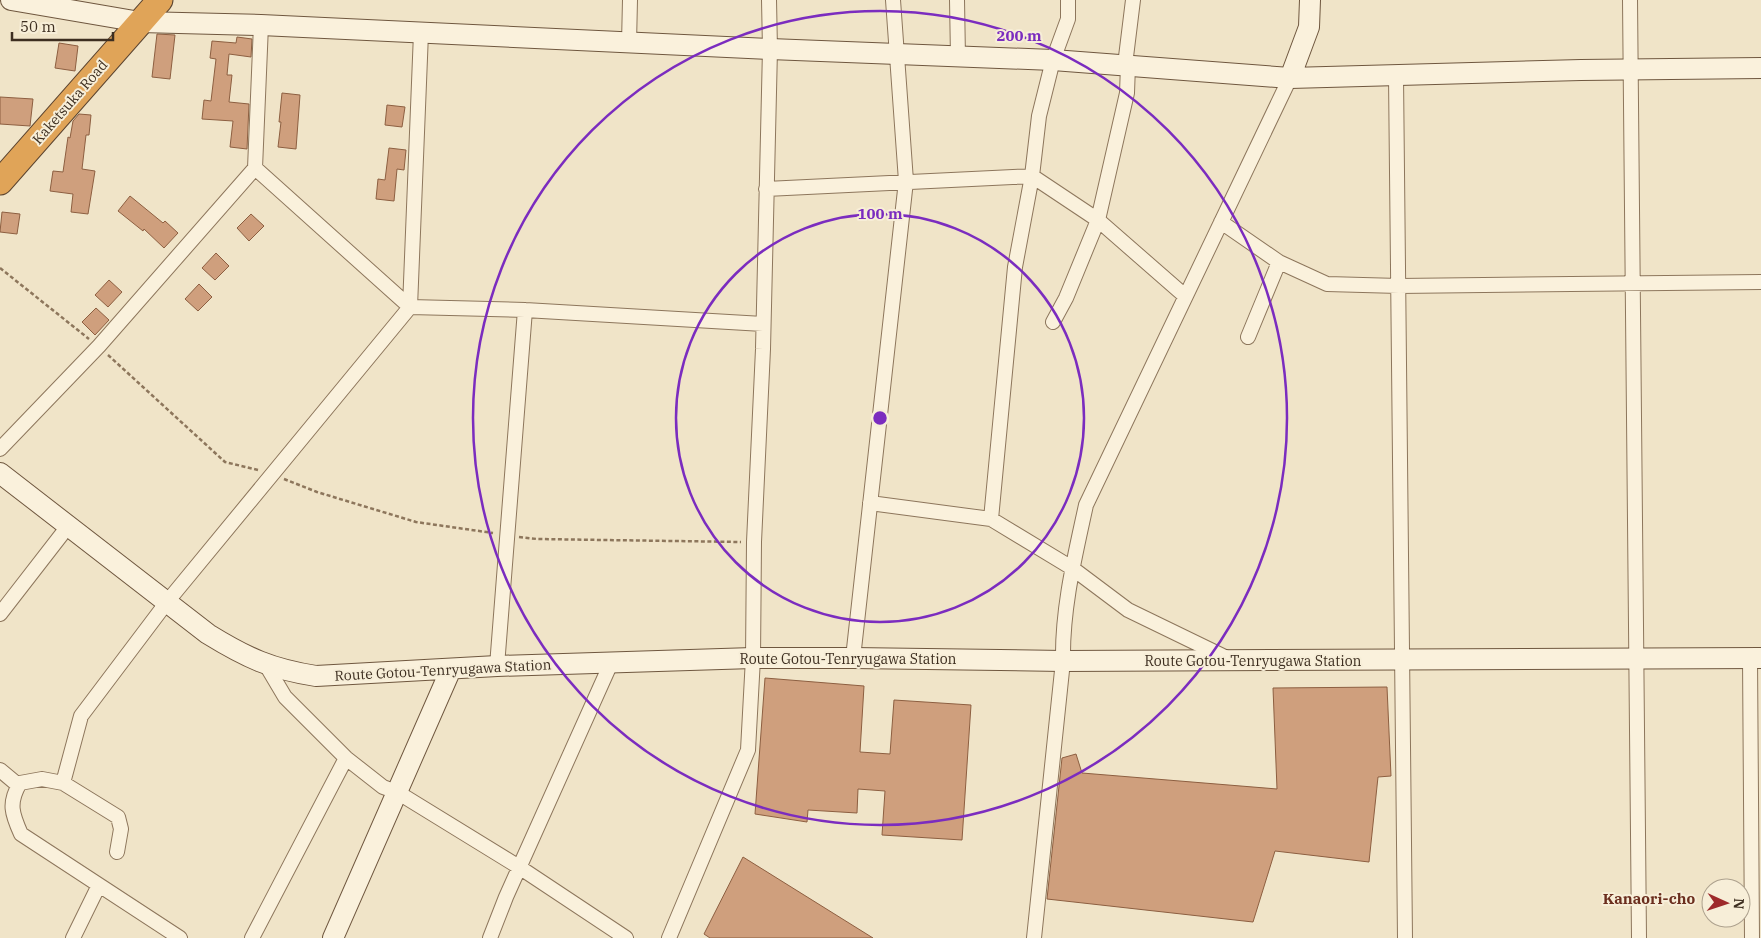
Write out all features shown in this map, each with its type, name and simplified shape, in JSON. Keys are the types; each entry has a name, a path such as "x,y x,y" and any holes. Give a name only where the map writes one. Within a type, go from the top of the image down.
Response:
{"highway":[{"name":"Kaketsuka Road","path":"0,182 141,11 160,0"}],"street":[{"path":"11,0 141,11 261,25 421,34 1053,60 1290,78 1581,70 1761,68"},
{"path":"629,43 630,0"},
{"path":"669,938 748,750 753,658 754,542 764,324 770,49 769,0"},
{"path":"853,658 906,181 893,0"},
{"path":"958,0 958,56"},
{"path":"990,519 1016,267 1032,176 1039,116 1053,60 1068,19 1068,0"},
{"path":"1053,322 1066,298 1098,220 1127,93 1126,65 1133,0"},
{"path":"1034,938 1063,661 1063,634 1072,568 1086,505 1290,78 1309,27 1310,0"},
{"path":"1630,0 1639,938"},
{"path":"0,449 99,346 255,168 261,25"},
{"path":"63,783 80,716 168,602 410,307 421,34"},
{"path":"1396,76 1405,938"},
{"path":"255,168 410,307 525,310 764,324"},
{"path":"766,189 1032,176 1098,220 1185,296"},
{"path":"1221,222 1279,262 1327,284 1399,286 1632,285 1761,282"},
{"path":"1248,337 1279,262"},
{"path":"497,666 525,310"},
{"name":"Route Gotou-Tenryugawa Station","path":"0,473 208,634 237,652 266,665 316,676 497,666 753,658 1232,661 1756,658"},
{"path":"870,504 990,519 1072,568 1128,610 1232,661"},
{"path":"0,614 68,525"},
{"path":"1752,938 1756,658"},
{"path":"490,938 519,867 611,663"},
{"path":"266,665 285,697 346,758 383,788 396,792 519,867 626,938"},
{"path":"333,938 451,669"},
{"path":"252,938 346,758"},
{"path":"0,770 10,795 13,816 21,834 180,938"},
{"path":"10,795 20,783 42,779 63,783 118,817 121,829 118,852"},
{"path":"73,938 99,885"}],"path":[{"path":"0,268 99,346 225,462 274,474 318,492 416,522 537,539 754,542"}],"building":[{"path":"157,34 175,35 170,79 152,77"},
{"path":"237,37 252,39 251,57 229,54 227,75 232,75 229,102 249,104 247,149 230,147 233,121 202,119 204,100 211,101 216,59 210,58 212,41 236,43"},
{"path":"59,43 78,46 75,71 55,68"},
{"path":"282,93 300,95 296,149 278,147"},
{"path":"0,97 33,99 30,126 0,124"},
{"path":"387,105 405,107 402,127 385,125"},
{"path":"79,114 91,115 89,135 86,135 82,169 95,171 88,214 71,212 73,194 50,191 53,171 63,172 68,137 70,138 73,121"},
{"path":"389,148 406,150 404,170 397,169 394,201 376,199 378,179 385,180"},
{"path":"130,196 163,223 165,221 178,233 164,248 144,229 143,231 118,211"},
{"path":"2,212 20,214 17,234 0,232"},
{"path":"251,214 264,226 249,241 237,228"},
{"path":"216,253 229,266 215,280 202,268"},
{"path":"109,280 122,292 108,307 95,295"},
{"path":"199,284 212,297 198,311 185,299"},
{"path":"96,308 109,320 95,335 82,322"},
{"path":"765,678 864,686 860,752 890,754 894,700 971,705 962,840 882,835 885,791 858,789 857,813 808,810 807,822 755,814"},
{"path":"1387,687 1391,776 1378,777 1369,862 1275,851 1253,922 1047,899 1062,758 1076,754 1082,773 1277,789 1273,688"},
{"path":"743,857 873,938 710,938 704,934"}],"district":[{"name":"Kanaori-cho","path":"1649,898"}]}
